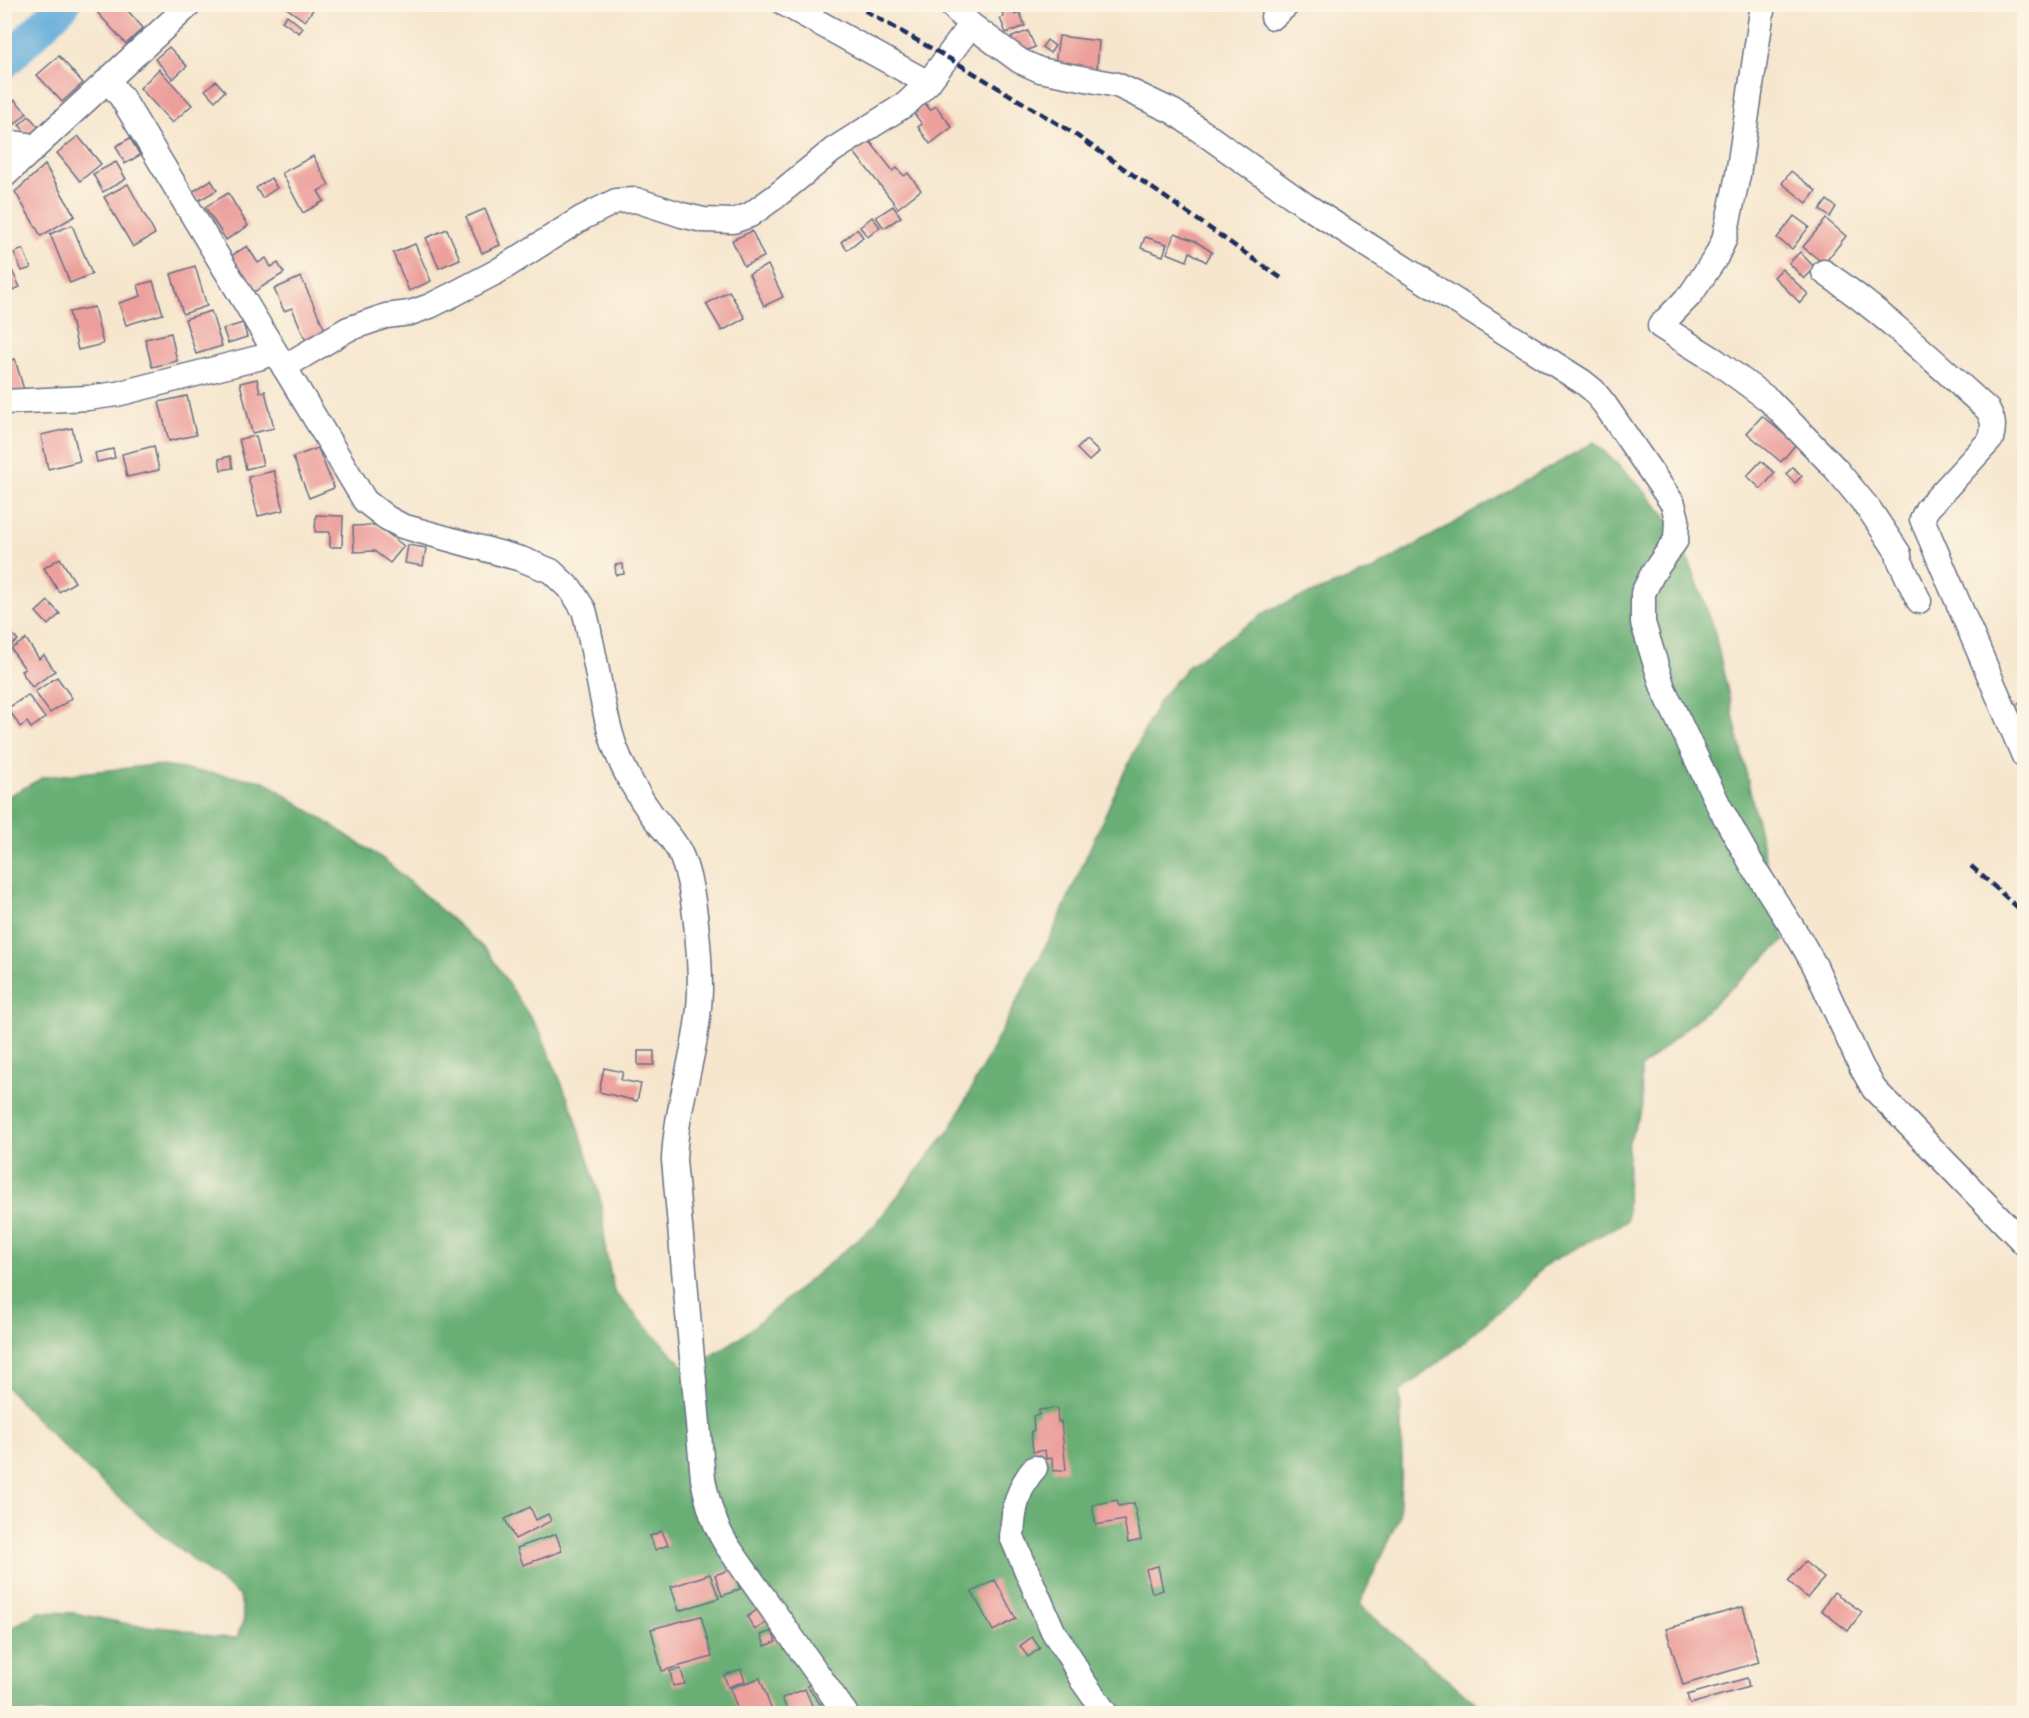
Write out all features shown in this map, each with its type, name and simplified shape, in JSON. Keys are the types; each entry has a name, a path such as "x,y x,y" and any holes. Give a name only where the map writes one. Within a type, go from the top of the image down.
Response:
{"street":[{"path":"4,176 190,4"},
{"path":"785,4 928,83"},
{"path":"950,4 971,25 1020,61 1040,70 1117,85 1174,112 1305,205 1593,390 1673,504 1677,519 1676,540 1653,573 1643,593 1643,623 1663,688 1719,806 1754,868 1810,957 1874,1089 2025,1243"},
{"path":"1763,4 1738,175 1724,240 1716,257 1691,294 1660,326 1716,360 1769,400 1835,468 1869,509 1899,554 1899,559 1919,601"},
{"path":"4,402 79,399 117,394 258,358 279,359 348,329 386,316 410,313 430,306 498,271 582,218 616,201 636,200 703,220 734,221 750,215 833,150 906,104 928,83 971,25"},
{"path":"109,81 122,98 358,491 372,508 402,526 521,559 551,571 572,591 584,610 616,749 634,788 653,817 670,836 679,852 687,873 692,897 699,970 699,1002 690,1067 675,1140 674,1160 703,1479 707,1500 714,1523 726,1544 846,1713"},
{"path":"4,142 27,145 33,150"},
{"path":"1824,272 1858,295 1988,410 1994,420 1991,439 1927,509 1922,519 2025,756"},
{"path":"1035,1468 1019,1493 1012,1521 1012,1537 1053,1631 1082,1680 1106,1713"}],"green space":[{"path":"1594,442 1638,484 1678,531 1713,626 1784,941 1641,1068 1642,1109 1628,1144 1627,1221 1548,1263 1499,1311 1452,1352 1400,1392 1402,1462 1399,1517 1359,1605 1488,1713 5,1713 4,1632 39,1612 74,1613 133,1625 237,1638 244,1618 240,1596 178,1548 88,1470 5,1385 5,798 44,777 155,765 264,781 386,861 488,952 541,1034 575,1116 601,1202 606,1252 614,1292 688,1371 741,1337 874,1226 951,1128 1052,934 1120,781 1159,701 1189,665 1271,609 1371,571"}],"building":[{"path":"106,4 122,4 143,28 126,44 97,12"},
{"path":"287,4 317,4 305,21 285,7"},
{"path":"998,4 1010,4 1015,15 1020,13 1025,26 1006,33 1000,18 1004,17"},
{"path":"287,15 303,28 299,33 282,21"},
{"path":"1028,31 1035,47 1023,52 1007,39"},
{"path":"1059,36 1099,41 1097,69 1055,64"},
{"path":"1047,40 1055,46 1050,53 1042,47"},
{"path":"169,47 187,66 173,79 155,59"},
{"path":"59,56 83,83 62,102 37,75"},
{"path":"159,69 192,105 172,123 140,88"},
{"path":"216,81 225,91 215,101 205,90"},
{"path":"15,100 27,113 4,134 4,110"},
{"path":"925,103 930,110 936,106 952,127 930,144 918,127 922,124 913,112"},
{"path":"29,116 41,130 32,139 19,125"},
{"path":"78,136 101,164 80,181 57,153"},
{"path":"130,138 140,155 125,164 116,146"},
{"path":"868,139 893,171 897,168 904,176 908,173 921,190 898,208 853,151"},
{"path":"313,156 329,185 318,191 324,201 303,213 282,173"},
{"path":"116,162 126,179 103,192 93,174"},
{"path":"45,165 75,216 41,236 15,192"},
{"path":"1791,171 1816,191 1807,203 1782,183"},
{"path":"271,178 277,188 262,198 256,188"},
{"path":"211,180 217,190 198,201 192,192"},
{"path":"128,184 155,234 133,247 104,197"},
{"path":"228,193 248,226 226,240 205,207"},
{"path":"1827,200 1836,207 1830,217 1820,210"},
{"path":"893,206 901,217 884,228 876,217"},
{"path":"485,209 500,245 482,253 466,217"},
{"path":"1794,216 1809,227 1792,249 1777,238"},
{"path":"872,217 880,227 868,237 860,227"},
{"path":"1826,219 1846,236 1824,264 1803,247"},
{"path":"72,225 92,274 70,283 50,234"},
{"path":"447,229 460,259 439,268 426,238"},
{"path":"857,229 863,237 847,250 841,242"},
{"path":"752,231 764,257 744,266 732,240"},
{"path":"1175,233 1195,241 1212,252 1206,262 1190,252 1187,261 1167,253"},
{"path":"1145,237 1167,244 1163,256 1141,248"},
{"path":"415,244 431,281 409,291 393,253"},
{"path":"247,246 258,263 266,258 271,267 278,263 284,273 254,292 231,256"},
{"path":"23,249 31,268 22,271 14,253"},
{"path":"1800,252 1815,268 1804,279 1789,263"},
{"path":"4,254 20,287 4,294"},
{"path":"768,265 783,297 764,306 749,274"},
{"path":"195,266 207,306 183,314 171,274"},
{"path":"1782,269 1808,294 1800,303 1774,277"},
{"path":"301,277 326,332 306,341 292,308 284,311 274,289"},
{"path":"153,281 163,314 126,325 119,303 141,296 138,285"},
{"path":"729,291 745,318 722,331 706,304"},
{"path":"94,307 103,344 78,350 69,312"},
{"path":"211,311 222,346 196,354 185,319"},
{"path":"243,323 247,337 228,343 223,329"},
{"path":"171,333 177,361 152,367 145,339"},
{"path":"15,359 24,390 4,395 4,362"},
{"path":"257,379 260,392 265,391 274,428 252,433 240,383"},
{"path":"187,396 196,435 169,441 159,402"},
{"path":"1762,416 1796,444 1781,462 1747,433"},
{"path":"72,428 80,461 48,469 41,435"},
{"path":"256,436 263,465 246,469 239,439"},
{"path":"1086,440 1099,452 1089,461 1077,449"},
{"path":"154,446 159,470 127,477 122,454"},
{"path":"318,448 334,488 309,498 293,457"},
{"path":"113,449 115,458 97,462 95,453"},
{"path":"230,456 233,468 221,470 219,459"},
{"path":"1761,461 1775,473 1761,489 1747,476"},
{"path":"1793,467 1802,476 1795,483 1786,474"},
{"path":"274,471 284,510 258,516 248,477"},
{"path":"316,515 343,516 342,547 330,547 330,532 315,532"},
{"path":"377,525 404,546 390,563 374,551 354,552 353,526"},
{"path":"408,545 426,548 423,566 405,563"},
{"path":"60,558 75,582 59,592 44,568"},
{"path":"623,564 624,574 616,575 615,565"},
{"path":"48,601 60,614 48,625 36,612"},
{"path":"7,629 18,640 4,652 4,631"},
{"path":"26,639 39,659 44,655 55,671 32,687 21,671 25,669 11,649"},
{"path":"57,677 72,698 50,713 35,692"},
{"path":"28,695 45,718 31,728 27,722 20,727 8,708"},
{"path":"2022,702 2024,707 2024,736 2007,710"},
{"path":"638,1051 654,1051 654,1065 638,1065"},
{"path":"604,1068 623,1072 621,1080 641,1084 637,1101 599,1092"},
{"path":"1057,1408 1058,1422 1061,1421 1066,1470 1053,1471 1052,1458 1046,1459 1045,1450 1033,1452 1031,1431 1034,1431 1033,1416 1039,1415 1039,1410"},
{"path":"1117,1500 1119,1506 1134,1503 1141,1540 1128,1543 1124,1520 1096,1525 1092,1505"},
{"path":"530,1507 536,1520 548,1514 551,1521 515,1539 505,1519"},
{"path":"662,1531 668,1545 655,1550 650,1536"},
{"path":"556,1534 562,1551 523,1565 517,1548"},
{"path":"1805,1562 1824,1578 1807,1598 1788,1581"},
{"path":"1158,1566 1163,1590 1152,1593 1146,1569"},
{"path":"732,1569 740,1589 722,1596 715,1575"},
{"path":"710,1574 719,1598 679,1611 671,1587"},
{"path":"995,1580 1016,1619 993,1631 972,1592"},
{"path":"1834,1592 1862,1612 1848,1631 1821,1610"},
{"path":"1743,1607 1759,1662 1683,1685 1666,1629"},
{"path":"758,1609 767,1622 755,1630 747,1617"},
{"path":"701,1616 712,1657 662,1671 651,1629"},
{"path":"772,1631 776,1642 765,1646 761,1635"},
{"path":"1032,1637 1040,1648 1028,1657 1020,1646"},
{"path":"681,1669 685,1684 673,1686 670,1671"},
{"path":"741,1669 745,1681 728,1687 724,1675"},
{"path":"760,1678 773,1714 739,1714 730,1688"},
{"path":"1747,1678 1749,1687 1690,1704 1687,1695"},
{"path":"812,1683 826,1700 820,1704 807,1686"},
{"path":"805,1689 814,1710 806,1714 789,1714 782,1698"}],"waterway":[{"path":"4,63 64,4"}],"railway":[{"path":"853,4 1073,133 1281,278"},
{"path":"1971,866 2024,913"}]}
